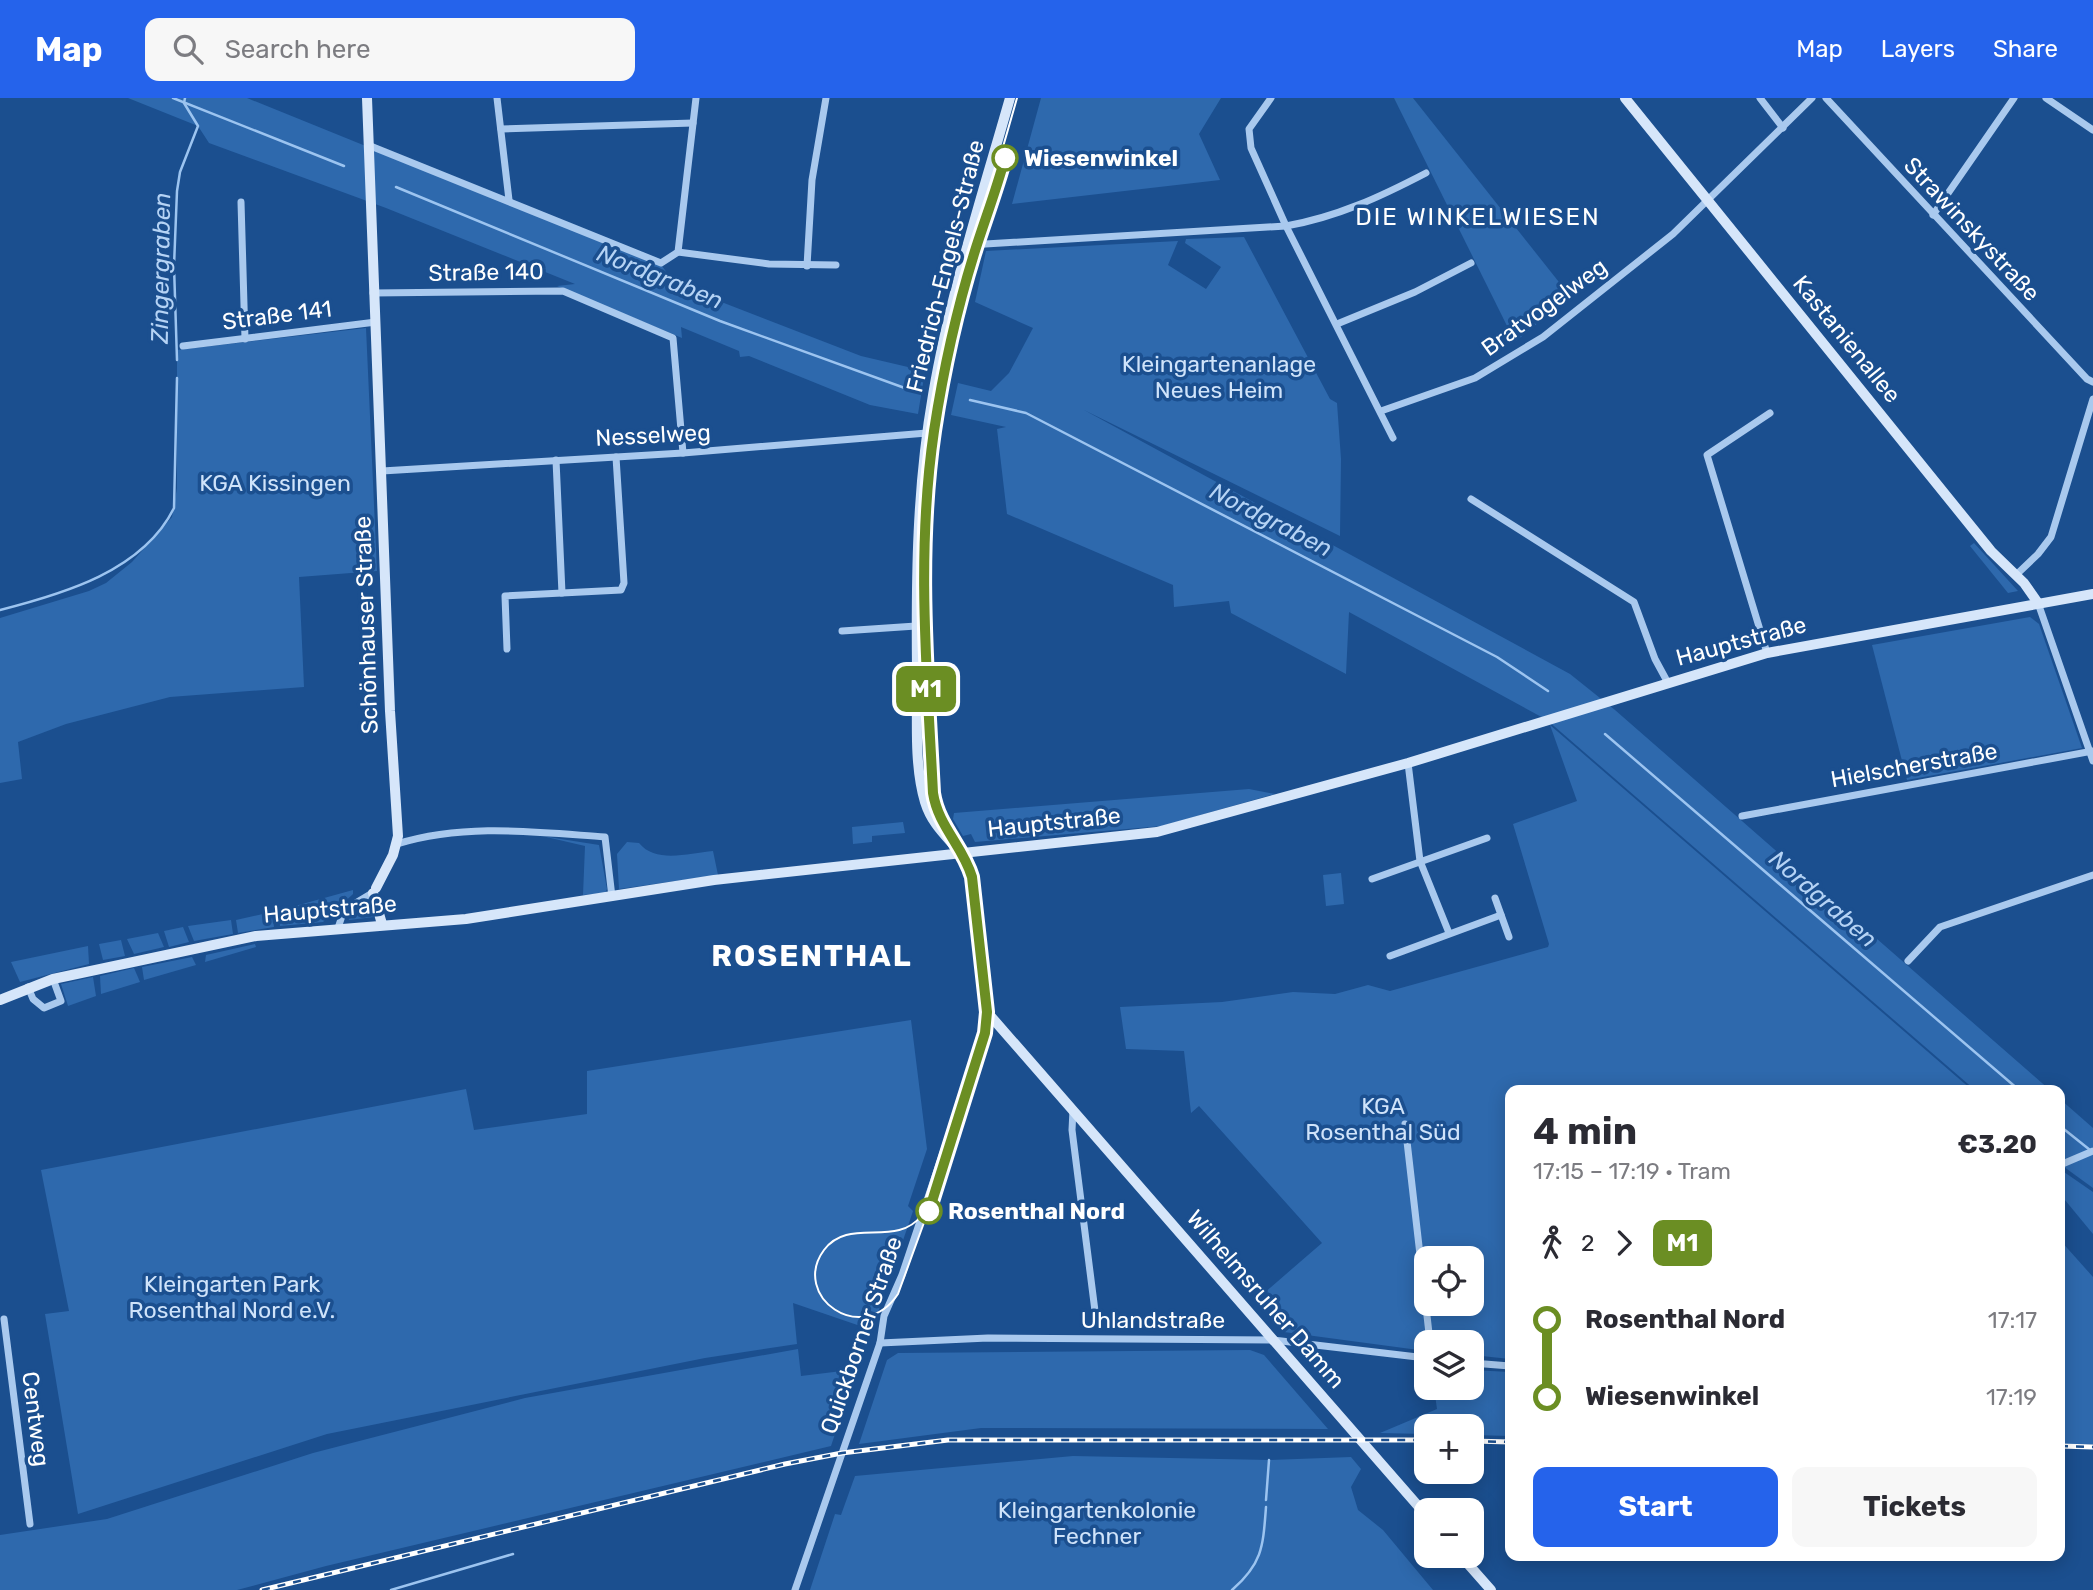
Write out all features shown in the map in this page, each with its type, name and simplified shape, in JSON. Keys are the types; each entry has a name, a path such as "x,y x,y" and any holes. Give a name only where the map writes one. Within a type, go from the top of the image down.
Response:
{"main road":[{"name":"Schönhauser Straße","path":"367,98 397,845 375,890"},
{"name":"Friedrich-Engels-Straße","path":"960,852 939,831 923,792 916,626 918,517 927,433 942,347 1010,98"},
{"name":"Kastanienallee","path":"1625,98 1991,551 2038,603"},
{"name":"Hauptstraße","path":"0,1000 53,979 236,939 338,928 466,919 714,880 1157,832 1408,763 1767,653 2093,594"},
{"path":"960,852 971,871 987,1012"},
{"path":"375,890 382,925"},
{"name":"Wilhelmsruher Damm","path":"987,1012 1414,1501"},
{"path":"1472,1568 1491,1590"}],"street":[{"path":"497,98 509,200"},
{"path":"678,252 696,98"},
{"path":"807,266 812,180 826,98"},
{"path":"1271,98 1249,129 1248,138 1286,226 1393,438"},
{"path":"1760,98 1783,128"},
{"name":"Bratvogelweg","path":"1381,411 1475,378 1514,357 1673,234 1812,98"},
{"name":"Strawinskystraße","path":"1826,98 2087,379 2093,382"},
{"path":"1933,215 2014,98"},
{"path":"2046,98 2093,130"},
{"path":"501,129 693,123"},
{"path":"368,145 661,263 678,252 807,266 836,265"},
{"path":"969,246 1286,226 1322,219 1373,201 1426,173"},
{"path":"241,202 244,338"},
{"path":"1337,324 1415,292 1471,263"},
{"name":"Straße 140","path":"373,293 562,291 673,338 683,453"},
{"name":"Straße 141","path":"183,346 376,322"},
{"path":"2015,575 2049,539 2093,399"},
{"path":"1767,653 1707,455 1770,414"},
{"path":"2084,432 2093,430"},
{"name":"Nesselweg","path":"382,471 683,453 927,433"},
{"path":"507,649 505,596 617,591 624,583 616,457"},
{"path":"556,460 562,593"},
{"path":"1471,499 1634,602 1652,650 1668,682"},
{"path":"2038,603 2093,761"},
{"path":"842,631 916,626"},
{"name":"Hielscherstraße","path":"1742,816 2091,752"},
{"path":"1408,763 1420,861 1449,933"},
{"path":"397,845 424,836 483,830 605,836 612,897"},
{"path":"1372,879 1487,838"},
{"path":"1908,961 1940,927 2093,875"},
{"path":"338,928 344,910 375,890"},
{"path":"1495,898 1509,937"},
{"path":"1390,956 1501,915"},
{"path":"28,987 33,999 44,1007 61,1001 53,979"},
{"name":"Quickborner Straße","path":"795,1590 880,1343 884,1316 902,1275 984,1029 987,1012"},
{"path":"1073,1110 1072,1130 1095,1311"},
{"path":"1405,1124 1429,1330"},
{"path":"2065,1163 2093,1151"},
{"name":"Centweg","path":"14,1315 2,1319 30,1524"},
{"name":"Uhlandstraße","path":"880,1343 988,1338 1273,1339 1414,1357"},
{"path":"1484,1364 1505,1366"}],"green space":[{"path":"128,98 247,98 662,266 675,284 861,356 925,371 918,414 870,405 749,356 740,357 739,351 681,327 682,338 557,286 575,284 386,208 209,143 198,126"},
{"path":"1041,98 1221,98 1199,134 1220,180 1012,204"},
{"path":"1394,98 1413,98 1570,296 1515,342"},
{"name":"Kleingartenanlage Neues Heim","path":"1244,237 1330,399 1337,403 1341,459 1340,536 1084,410 1570,674 1615,710 2044,1085 1969,1085 1547,720 1349,612 1346,674 1231,613 1229,601 1174,607 1173,585 1007,514 997,429 1006,427 951,415 958,383 991,391 1009,373 1033,328 975,302 986,251 1178,241 1168,265 1206,289 1221,267 1185,243 1186,239"},
{"name":"KGA Kissingen","path":"366,328 377,571 299,577 304,687 170,697 66,724 18,742 22,779 0,783 0,618 89,591 106,583 132,562 172,517 177,488 177,350"},
{"path":"1974,543 2018,591 2008,593 1970,546"},
{"path":"2030,617 2039,624 2082,748 1907,780 1872,645"},
{"name":"KGA Rosenthal Süd","path":"1550,725 1966,1085 1505,1085 1505,1358 1484,1356 1484,1330 1414,1330 1414,1349 1284,1332 1256,1300 1322,1243 1199,1106 1191,1113 1184,1051 1126,1049 1120,1007 1222,1002 1293,992 1335,994 1368,985 1390,991 1548,947 1513,824 1577,801"},
{"path":"1249,789 1275,794 1162,826 975,842 971,834 963,836 953,819 954,813"},
{"path":"903,822 905,833 872,836 872,842 853,844 852,827"},
{"path":"542,836 599,845 607,889 605,893 583,895 585,846"},
{"path":"627,842 639,843 654,853 673,856 713,851 718,875 619,889 617,854"},
{"path":"1341,873 1344,904 1326,906 1323,875"},
{"path":"353,890 353,894 323,922 280,926 277,911"},
{"path":"371,899 374,917 349,920 348,916 362,901"},
{"path":"272,912 274,927 238,933 236,920"},
{"path":"231,920 233,934 194,941 188,926"},
{"path":"183,927 189,942 169,947 164,931"},
{"path":"158,933 164,947 134,954 127,939"},
{"path":"121,940 125,956 103,960 99,944"},
{"path":"255,944 256,947 205,962 206,955"},
{"path":"88,946 89,964 20,982 11,962"},
{"path":"192,957 196,965 144,980 142,967"},
{"path":"134,968 140,982 101,994 100,976"},
{"path":"93,977 96,996 68,1006 61,984"},
{"name":"Kleingarten Park Rosenthal Nord e.V.","path":"911,1020 927,1149 908,1206 913,1211 872,1330 793,1303 797,1344 705,1358 327,1434 78,1514 45,1314 69,1311 41,1170 466,1089 474,1130 587,1114 587,1071"},
{"path":"2065,1103 2093,1128 2093,1188 2065,1168"},
{"path":"2065,1173 2093,1192 2093,1234 2065,1200"},
{"path":"2065,1246 2093,1277 2093,1444 2065,1444"},
{"path":"798,1349 801,1376 842,1371 855,1374 831,1446 326,1566 237,1590 0,1590 0,1535 107,1519 313,1453 525,1398"},
{"path":"1250,1350 1264,1355 1328,1429 981,1428 859,1444 887,1360 898,1353"},
{"path":"1484,1371 1505,1372 1505,1436 1484,1435 1484,1414 1425,1414 1437,1409 1436,1400 1484,1400"},
{"path":"1414,1419 1414,1434 1380,1433"},
{"name":"Kleingartenkolonie Fechner","path":"1073,1456 1269,1460 1351,1457 1361,1469 1351,1487 1358,1510 1383,1530 1433,1590 810,1590 835,1514 841,1515 855,1476"}],"waterway":[{"name":"Nordgraben","path":"173,98 344,166"},
{"name":"Zingergraben","path":"177,360 174,266 177,191 180,172 198,126 184,103 185,98"},
{"name":"Nordgraben","path":"396,187 720,321 913,391"},
{"path":"0,610 49,596 99,577 143,548 160,530 174,508 177,378"},
{"name":"Nordgraben","path":"970,400 1026,413 1497,657 1548,691"},
{"name":"Nordgraben","path":"1605,734 2013,1085"},
{"name":"Nordgraben","path":"2065,1130 2090,1150"},
{"path":"1266,1500 1269,1460"},
{"path":"1232,1590 1250,1571 1260,1553 1266,1507"},
{"path":"391,1590 513,1554"}],"tram line":[{"path":"957,1118 946,1162 898,1294 883,1310 866,1316 850,1316 835,1310 823,1298 816,1284 816,1267 824,1250 834,1240 846,1235 899,1230 911,1225 922,1215 986,1029 987,1012 972,877 963,855 940,816 933,793 925,658 924,568 934,433 949,348 1017,98"},
{"name":"M1","path":"929,1211 985,1033 987,1012 972,877 964,857 939,818 933,793 923,632 926,505 934,433 952,334 974,252 1005,158"}],"railway":[{"path":"262,1590 785,1464 842,1453 948,1440 1414,1440"},
{"path":"1484,1441 1505,1442"},
{"path":"2065,1446 2093,1447"}],"place":[{"name":"Wiesenwinkel","path":"1005,158"},
{"name":"Rosenthal Nord","path":"929,1211"}],"district":[{"name":"DIE WINKELWIESEN","path":"1478,217"},
{"name":"ROSENTHAL","path":"812,956"}]}
